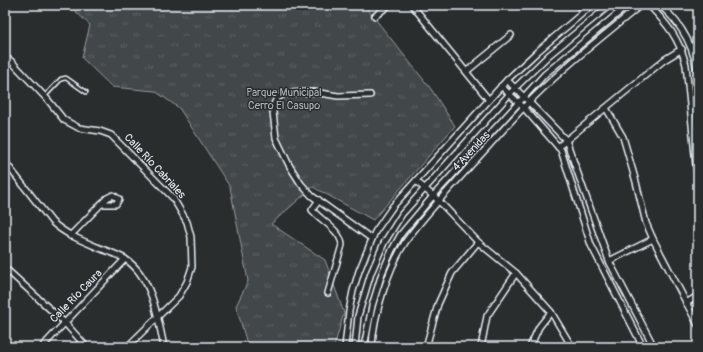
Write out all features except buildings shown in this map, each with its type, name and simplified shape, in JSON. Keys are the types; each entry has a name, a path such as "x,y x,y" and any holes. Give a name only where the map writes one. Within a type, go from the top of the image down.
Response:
{"street":[{"path":"375,16 389,5"},
{"path":"412,5 489,100"},
{"path":"579,5 584,11"},
{"name":"4 Avenidas","path":"345,347 352,291 358,271 372,238 393,206 501,86 538,50 592,5"},
{"name":"4 Avenidas","path":"355,347 358,316 364,293 377,257 391,230 402,214 515,88 548,55 610,5"},
{"name":"4 Avenidas","path":"364,347 372,306 382,273 401,234 523,96 545,74 628,5"},
{"name":"4 Avenidas","path":"372,347 378,310 385,286 396,260 406,242 439,201 524,108 575,59 641,5"},
{"path":"650,5 673,33 682,49 688,76 698,185"},
{"path":"660,5 670,13 686,34 694,54 698,80"},
{"path":"466,71 511,35"},
{"path":"558,147 664,60 682,49"},
{"name":"Calle Río Cabriales","path":"5,57 45,97 64,120 79,128 111,134 173,198 187,222 190,237 192,267 187,282 179,296 127,347"},
{"path":"507,80 566,140 609,261 654,347"},
{"path":"501,86 524,108 561,150 591,245 644,347"},
{"path":"370,95 338,96 314,92 287,93 278,97 274,104 273,112 276,138 289,165 301,184 312,196 372,238"},
{"path":"606,108 618,128 624,142 646,223 653,240 698,325"},
{"path":"5,162 60,230 70,236 125,260 140,274 151,294 158,316 164,347"},
{"path":"416,181 439,201 478,242 516,273 551,312 572,347"},
{"path":"319,200 312,210 338,235 342,245 328,293"},
{"path":"70,236 101,204"},
{"path":"609,261 653,240"},
{"path":"426,347 438,304 452,273 478,242"},
{"name":"Calle Río Caura","path":"42,347 125,260"},
{"path":"5,268 65,323 85,347"},
{"path":"481,347 487,316 516,273"},
{"path":"686,303 698,296"},
{"path":"530,347 539,327 551,312"}],"lane":[{"path":"45,97 61,79 66,78 86,92"}],"green space":[{"name":"Parque Municipal Cerro El Casupo","path":"51,5 364,5 431,89 455,126 373,220 313,187 271,224 325,260 344,313 334,347 248,347 236,306 248,281 230,187 179,108 155,91 112,87 82,58 90,25 74,10"}]}
